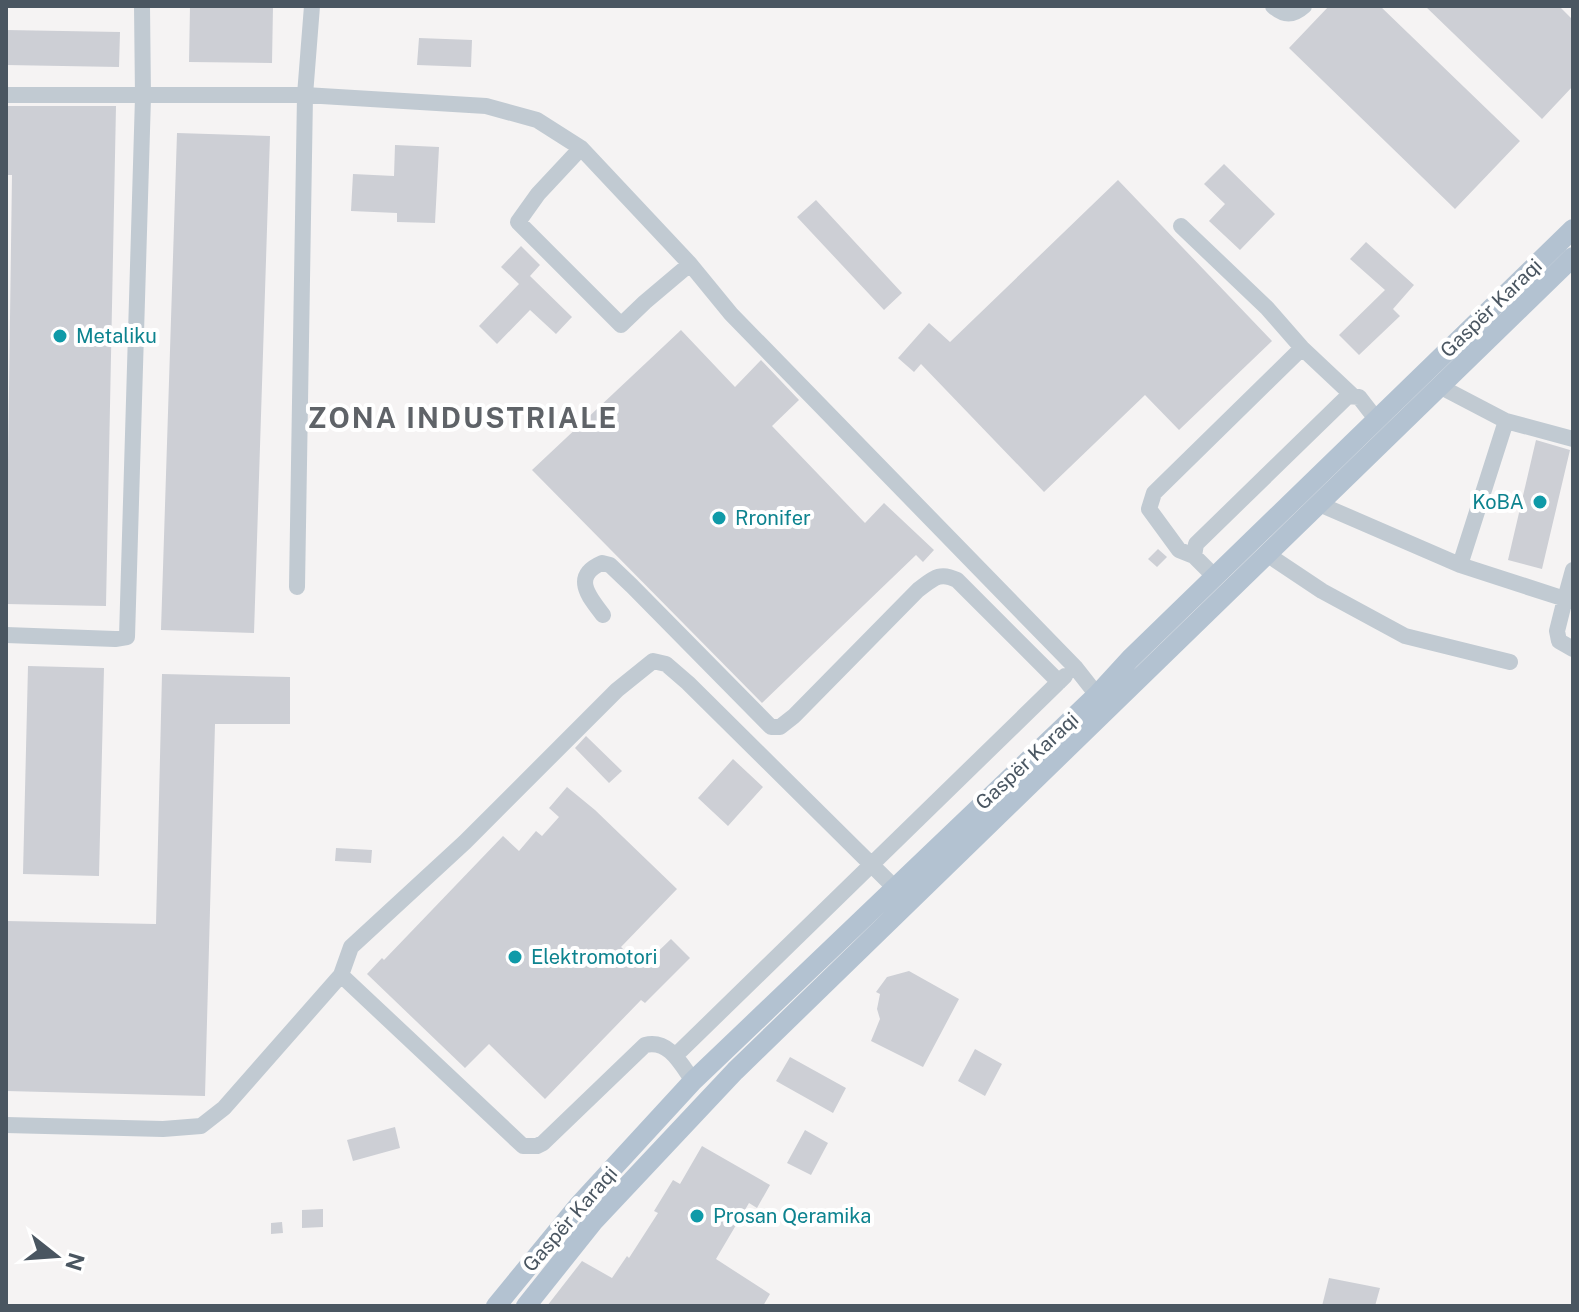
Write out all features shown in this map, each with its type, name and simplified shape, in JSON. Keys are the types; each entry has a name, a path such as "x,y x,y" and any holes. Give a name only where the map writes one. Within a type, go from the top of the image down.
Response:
{"main road":[{"name":"Gaspër Karaqi","path":"496,1306 578,1206 693,1081 1097,695 1130,659 1573,229"},
{"name":"Gaspër Karaqi","path":"526,1306 593,1222 702,1104 1573,257"}],"lane":[{"path":"6,635 127,637 143,97 142,6"},
{"path":"297,587 305,95 312,6"},
{"path":"1273,6 1290,14 1304,6"},
{"path":"6,95 305,95 486,106 537,120 581,148 690,264 731,314 1075,667 1097,695"},
{"path":"581,148 538,194 518,222 621,325 690,264"},
{"path":"1181,226 1267,308 1302,348 1352,395 1359,397 1376,419"},
{"path":"1215,577 1194,556 1179,550 1149,509 1154,493 1302,348"},
{"path":"1441,387 1506,421 1573,439"},
{"path":"1194,556 1196,544 1345,398 1352,395"},
{"path":"1460,565 1506,421"},
{"path":"1319,504 1460,565 1569,600"},
{"path":"1268,555 1322,591 1405,636 1510,662"},
{"path":"603,615 593,603 585,585 588,571 602,563 610,565 632,586 771,727 780,727 918,590 938,575 947,575 957,580 1059,682"},
{"path":"1573,570 1569,600 1557,631 1559,641 1573,649"},
{"path":"6,1125 163,1129 201,1126 224,1108 341,975 351,947 465,842 617,690 653,661 666,664 688,683 894,887"},
{"path":"675,1056 1075,667"},
{"path":"341,975 523,1146 530,1148 543,1143 645,1045 658,1043 675,1056 693,1081"}],"building":[{"path":"190,6 273,6 272,63 189,62"},
{"path":"1329,6 1380,6 1520,141 1455,209 1289,48"},
{"path":"1425,6 1559,6 1573,20 1573,86 1542,119"},
{"path":"6,30 120,32 119,67 6,65"},
{"path":"419,38 472,40 471,67 417,65"},
{"name":"Metaliku","path":"6,106 116,106 106,606 6,604 12,175 6,175"},
{"name":"Metaliku","path":"177,133 270,136 254,633 161,630"},
{"path":"395,145 439,147 435,223 397,222 397,213 351,211 353,174 394,176"},
{"path":"1224,164 1275,214 1240,250 1209,221 1225,204 1204,184"},
{"path":"1118,180 1272,341 1179,430 1145,395 1044,492 921,364 914,372 898,358 929,323 950,342"},
{"path":"816,200 902,293 884,310 797,217"},
{"path":"1366,242 1414,285 1393,309 1400,316 1359,355 1339,335 1385,290 1350,259"},
{"path":"521,246 540,265 530,276 572,317 556,334 530,310 497,344 479,326 519,284 501,267"},
{"name":"Rronifer","path":"681,330 735,387 761,360 799,400 772,426 865,523 884,503 934,550 923,562 916,555 762,703 532,470"},
{"name":"KoBA","path":"1536,440 1570,450 1542,569 1508,560"},
{"path":"1158,549 1167,557 1157,567 1148,559"},
{"path":"28,666 104,668 99,876 23,874"},
{"path":"162,674 290,677 290,724 215,724 205,1096 6,1091 6,921 156,924"},
{"path":"586,736 622,771 609,783 575,748"},
{"path":"733,759 763,787 728,826 698,798"},
{"name":"Elektromotori","path":"567,787 677,889 621,947 642,967 671,939 690,958 645,1003 641,1000 545,1099 489,1044 465,1068 367,974 503,836 519,851 536,831 542,836 559,817 549,808"},
{"path":"336,848 372,850 371,863 335,861"},
{"path":"909,971 959,999 923,1067 871,1041 880,1019 877,1009 880,994 876,992 887,977"},
{"path":"975,1049 1002,1064 985,1096 958,1081"},
{"path":"790,1057 846,1088 833,1113 776,1081"},
{"path":"395,1127 400,1148 353,1161 347,1140"},
{"path":"805,1130 828,1143 811,1175 787,1163"},
{"path":"702,1146 770,1185 757,1208 749,1203 716,1259 770,1294 763,1306 547,1306 582,1261 612,1278 658,1213 654,1211 673,1180 680,1184"},
{"path":"323,1209 323,1227 302,1228 302,1210"},
{"path":"282,1222 283,1233 271,1234 271,1223"},
{"path":"1329,1278 1380,1288 1375,1306 1322,1306"}],"place":[{"name":"Metaliku","path":"60,336"},
{"name":"KoBA","path":"1540,502"},
{"name":"Rronifer","path":"719,518"},
{"name":"Elektromotori","path":"515,957"},
{"name":"Prosan Qeramika","path":"697,1216"}],"district":[{"name":"ZONA INDUSTRIALE","path":"463,418"}]}
